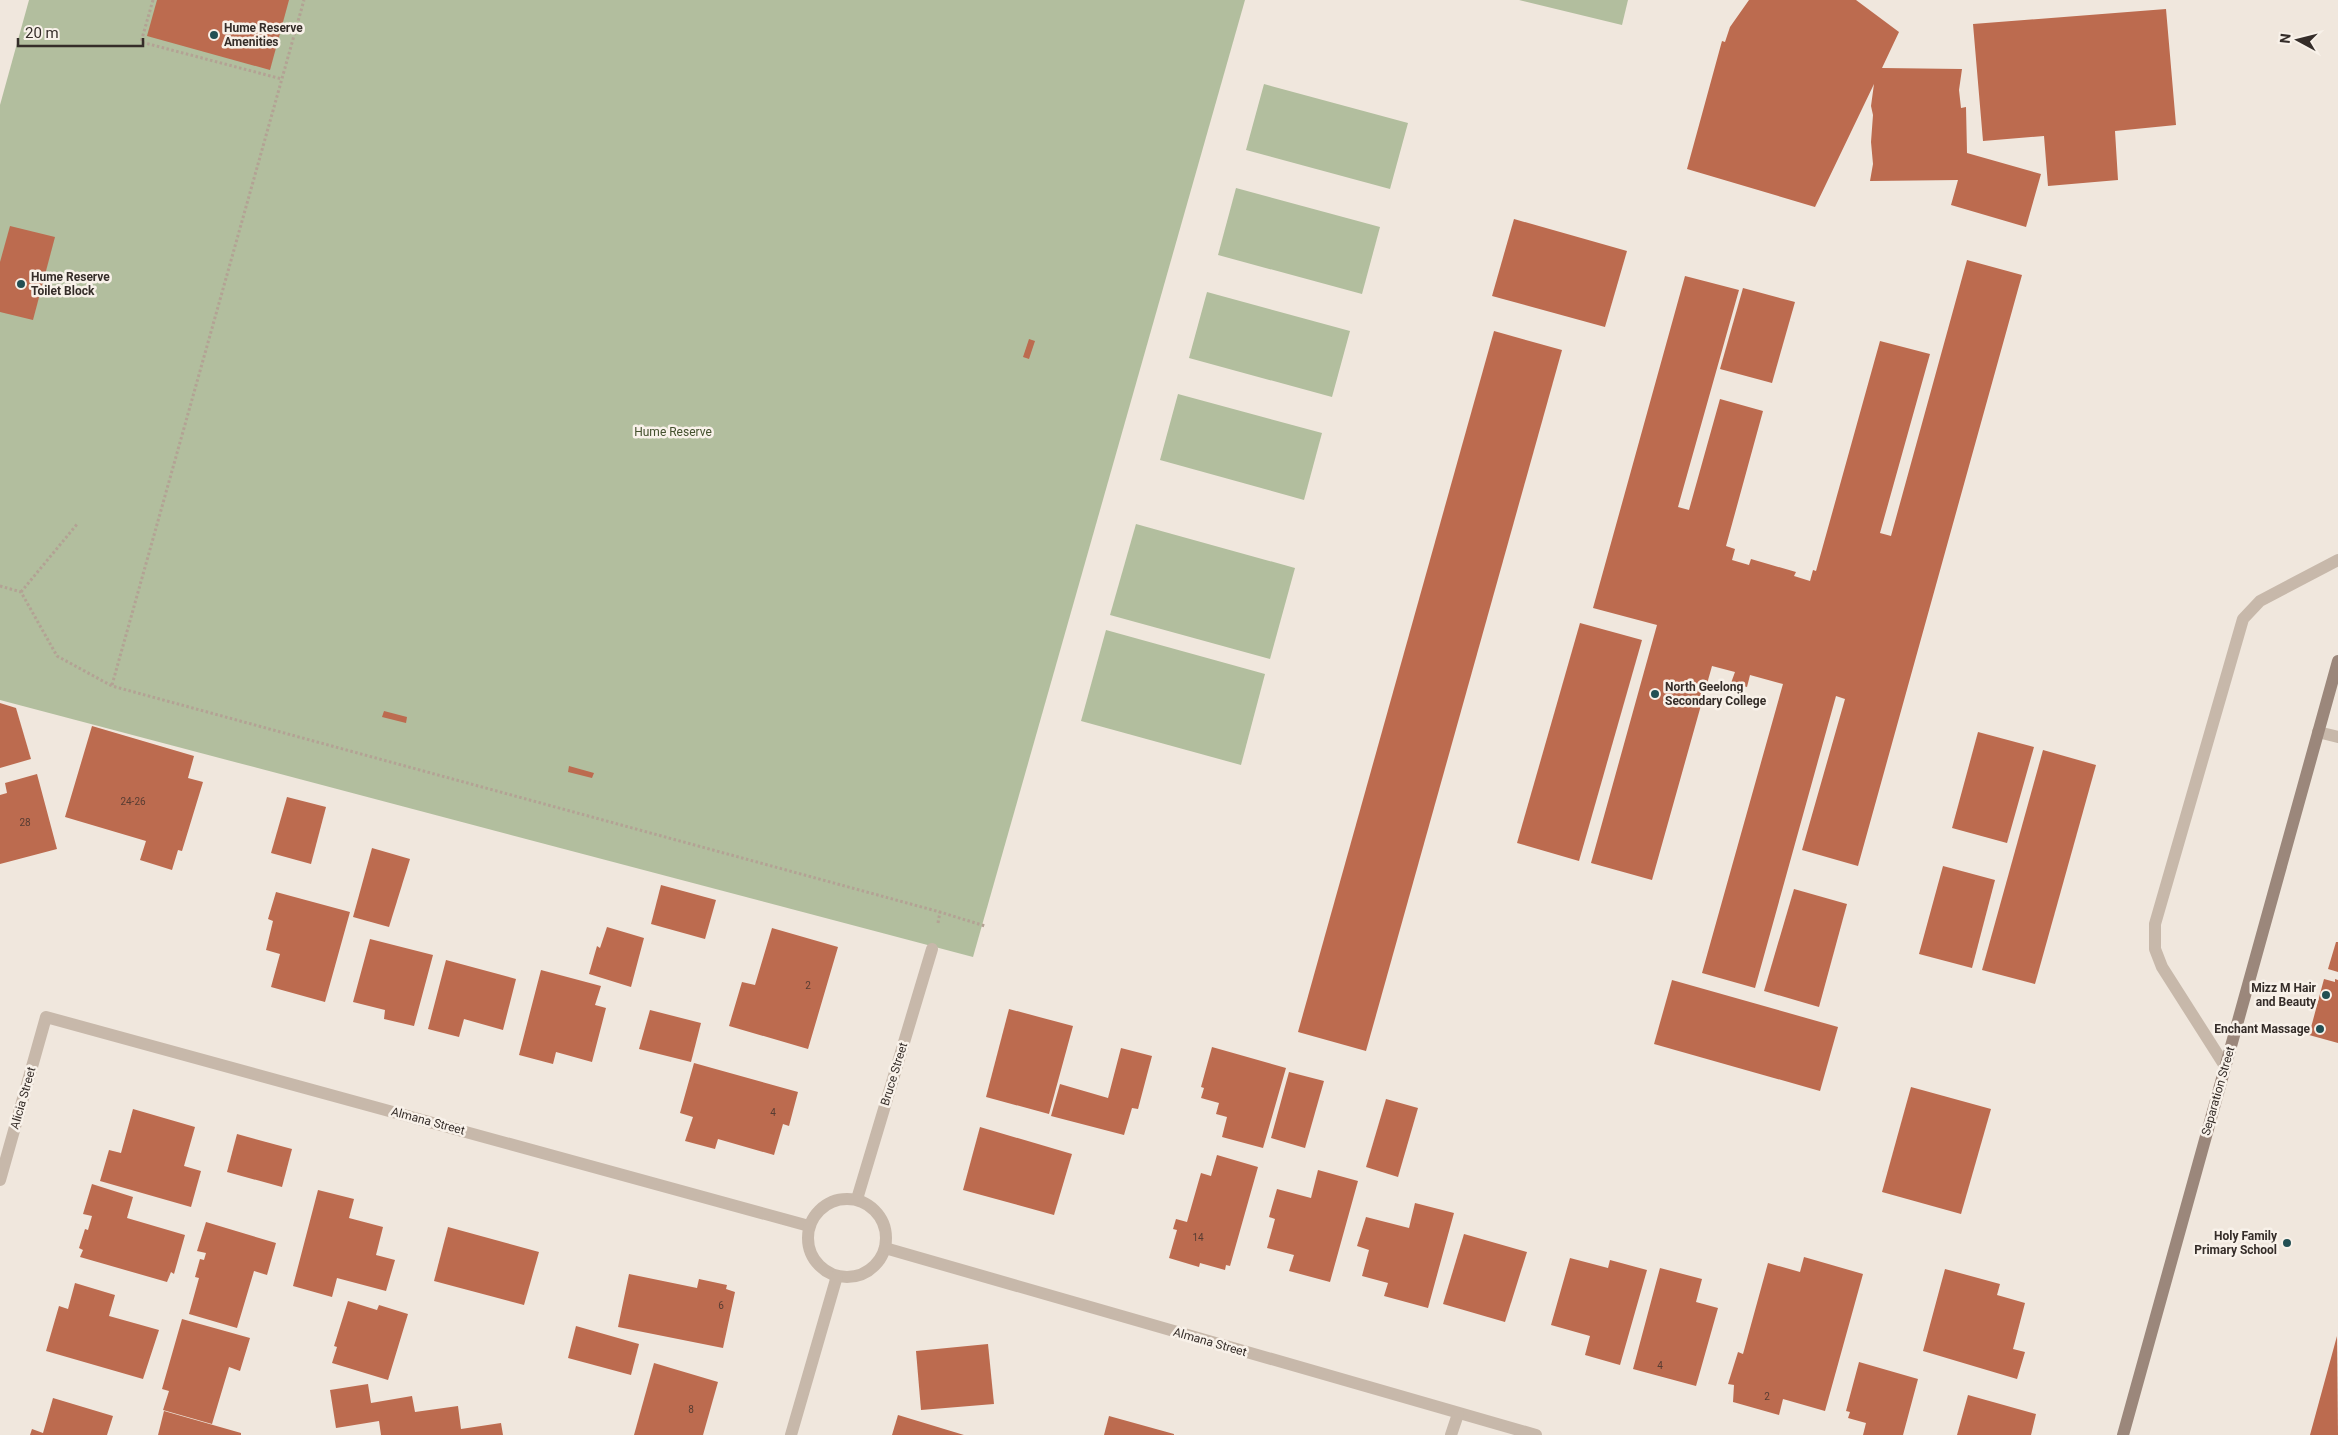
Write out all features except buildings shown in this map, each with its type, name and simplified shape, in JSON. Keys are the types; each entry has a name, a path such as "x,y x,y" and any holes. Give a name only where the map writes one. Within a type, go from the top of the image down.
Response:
{"main road":[{"name":"Separation Street","path":"2123,1435 2338,661"}],"street":[{"path":"2225,1066 2162,967 2155,949 2155,924 2243,619 2260,601 2338,560"},
{"path":"2318,732 2338,737"},
{"name":"Bruce Street","path":"857,1199 932,950"},
{"name":"Alicia Street","path":"0,1180 46,1017"},
{"name":"Almana Street","path":"46,1017 809,1226"},
{"path":"839,1199 857,1199 868,1204 883,1223 886,1235 885,1248 880,1259 867,1272 850,1277 837,1276 825,1272 816,1263 810,1252 807,1239 809,1226 814,1215 822,1206 839,1199"},
{"name":"Almana Street","path":"885,1248 1536,1435"},
{"path":"791,1435 837,1276"},
{"path":"1451,1435 1458,1414"}],"path":[{"path":"153,0 141,42 282,79"},
{"path":"112,686 304,0"},
{"path":"21,592 78,523"},
{"path":"0,586 21,592 57,656 112,686 940,912 985,926"}],"green space":[{"name":"Hume Reserve","path":"29,0 1245,0 973,957 0,700 0,105"},
{"path":"1519,0 1628,0 1622,25"},
{"path":"1264,84 1408,123 1390,189 1246,150"},
{"path":"1236,188 1380,227 1362,294 1218,255"},
{"path":"1207,292 1350,331 1332,397 1189,358"},
{"path":"1178,394 1322,433 1304,500 1160,460"},
{"path":"1136,524 1295,568 1270,659 1110,615"},
{"path":"1106,630 1265,674 1241,765 1081,721"}],"place":[{"name":"Hume Reserve Amenities","path":"214,35"},
{"name":"Hume Reserve Toilet Block","path":"21,284"},
{"name":"North Geelong Secondary College","path":"1655,694"},
{"name":"Mizz M Hair and Beauty","path":"2326,995"},
{"name":"Enchant Massage","path":"2320,1029"},
{"name":"Holy Family Primary School","path":"2287,1243"}]}
